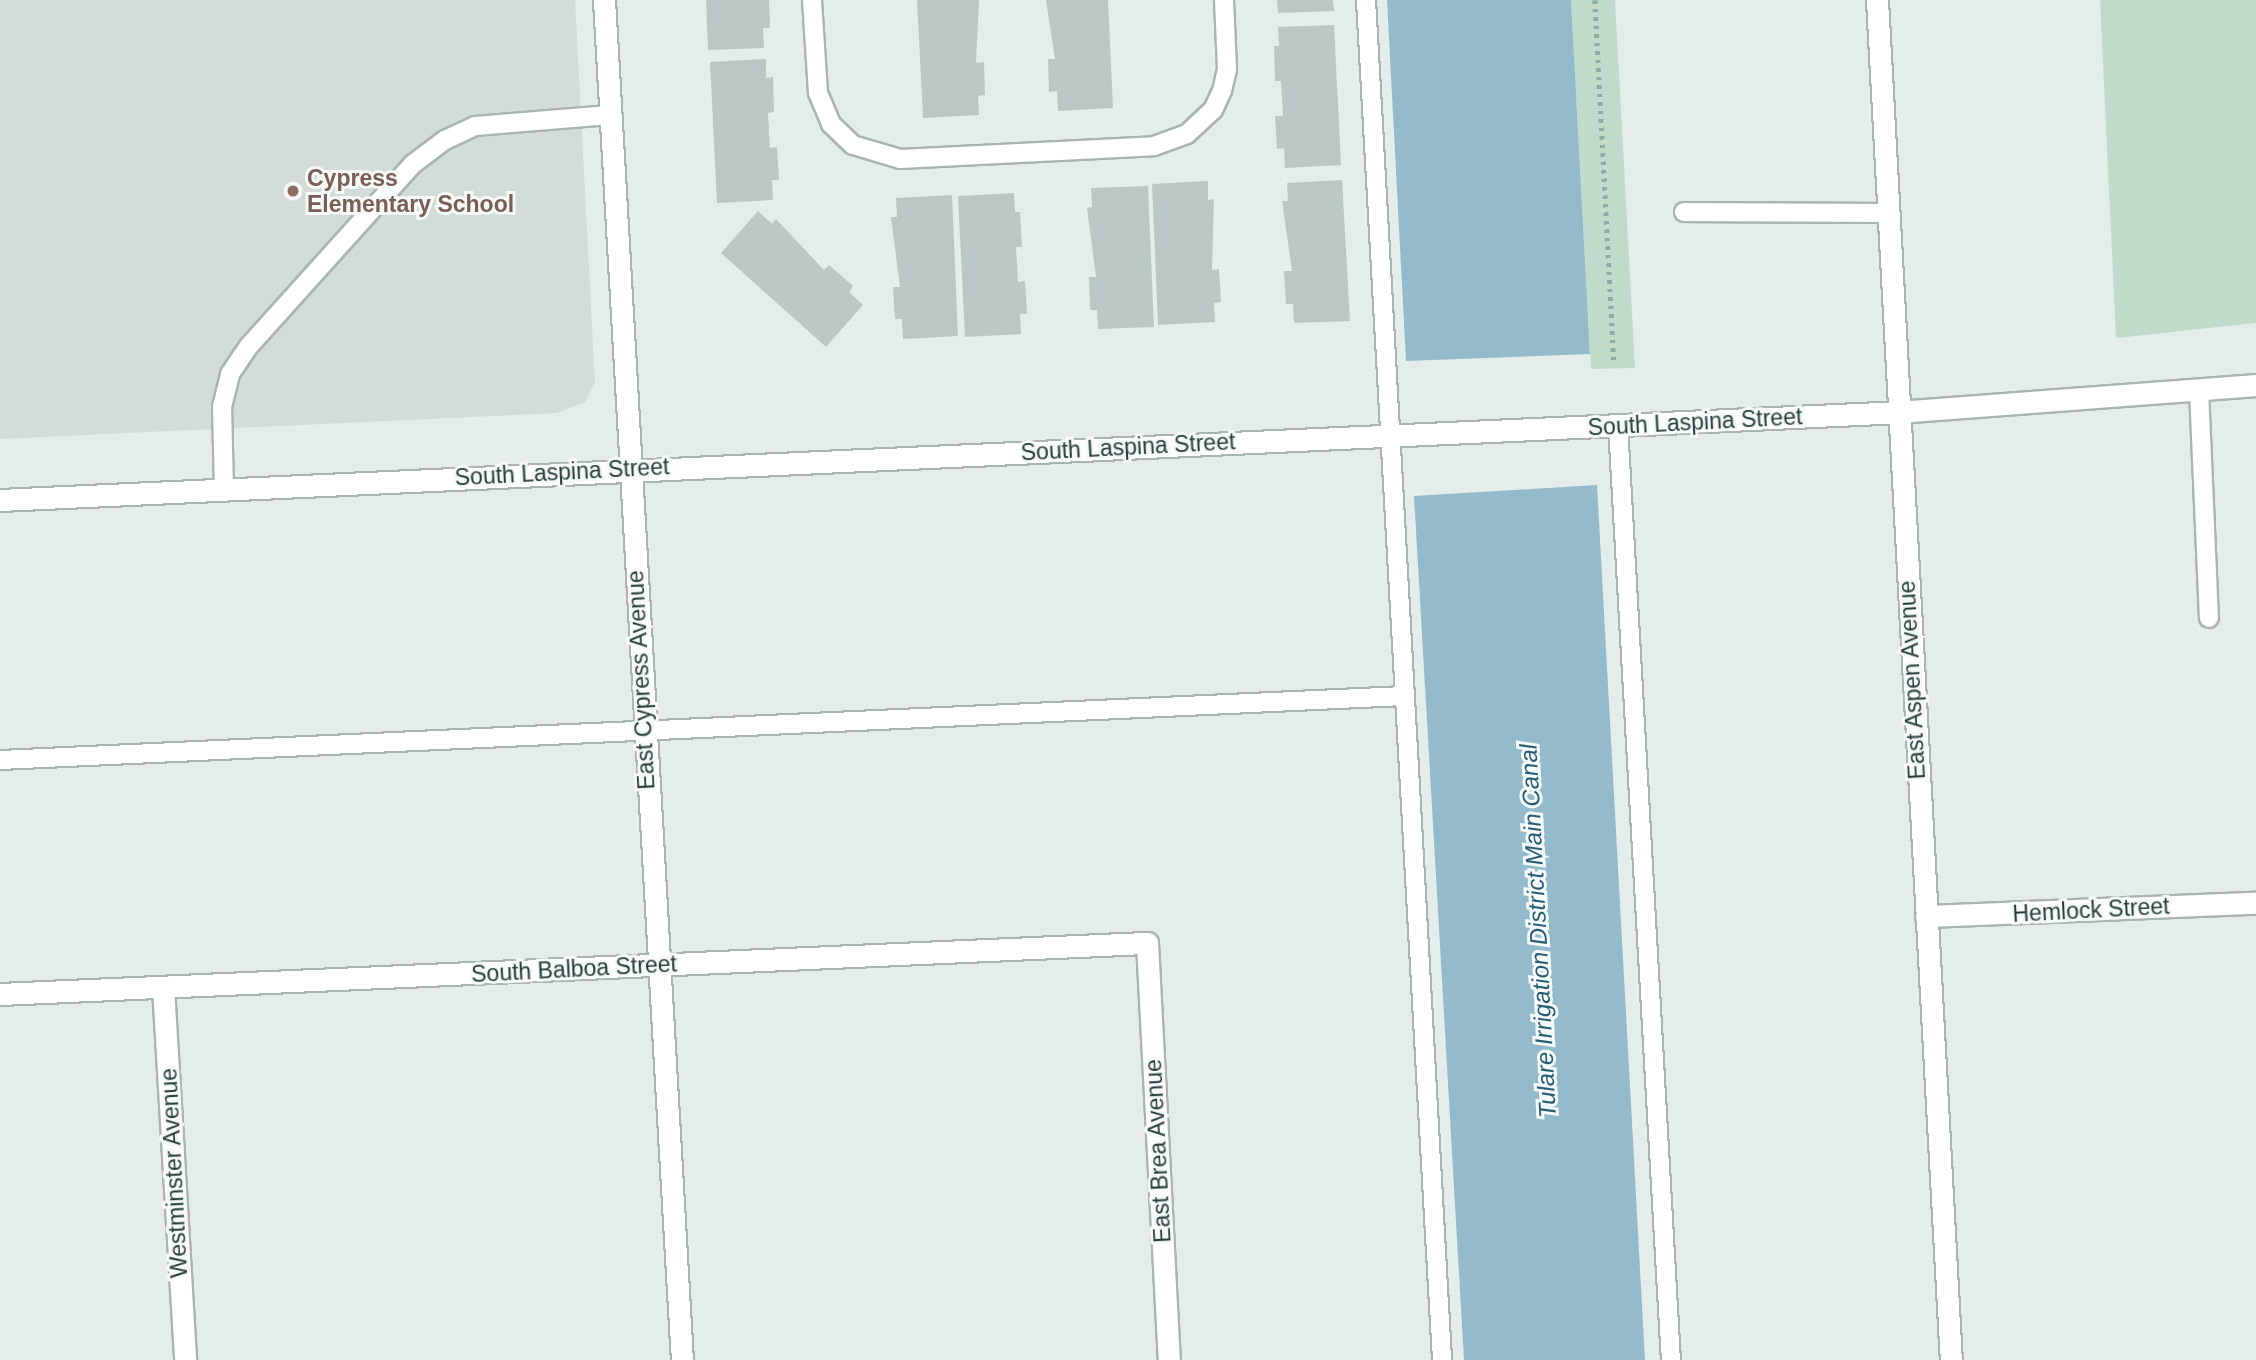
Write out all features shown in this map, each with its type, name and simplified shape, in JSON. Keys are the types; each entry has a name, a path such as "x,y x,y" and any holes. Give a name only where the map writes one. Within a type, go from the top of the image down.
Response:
{"street":[{"name":"East Cypress Avenue","path":"604,0 682,1360"},
{"name":"East Aspen Avenue","path":"1877,0 1951,1360"},
{"name":"South Laspina Street","path":"0,500 1898,412 2256,385"},
{"name":"Hemlock Street","path":"1926,916 2256,902"},
{"name":"South Balboa Street","path":"0,994 1147,943"},
{"name":"East Brea Avenue","path":"1147,943 1169,1360"},
{"name":"Westminster Avenue","path":"163,987 185,1360"}],"lane":[{"path":"812,0 818,93 831,124 853,145 876,155 919,159 1154,146 1187,134 1213,110 1222,91 1227,69 1224,0"},
{"path":"1366,0 1442,1360"},
{"path":"224,489 222,407 230,374 249,346 414,164 445,140 475,126 610,115"},
{"path":"1684,212 1888,213"},
{"path":"2199,390 2209,618"},
{"path":"1618,425 1671,1360"},
{"path":"0,760 1404,696"}],"path":[{"path":"1595,0 1614,364"}],"shaded area":[{"name":"Cypress Elementary School","path":"0,0 575,0 595,383 585,402 557,413 0,439"}],"green space":[{"path":"1571,0 1615,0 1635,368 1591,369"},
{"path":"2100,0 2256,0 2256,323 2116,338"}],"water":[{"path":"1387,0 1571,0 1590,354 1406,361"},
{"name":"Tulare Irrigation District Main Canal","path":"1597,485 1645,1360 1464,1360 1414,496"}],"building":[{"path":"706,0 769,0 770,28 763,28 764,48 708,50"},
{"path":"917,0 979,0 976,63 984,62 985,95 978,96 979,115 923,118"},
{"path":"1046,0 1108,0 1113,108 1058,111 1057,91 1049,92 1048,59 1055,59"},
{"path":"1277,0 1333,0 1334,11 1278,13"},
{"path":"1334,25 1341,165 1285,168 1284,148 1277,149 1275,116 1283,116 1281,81 1275,81 1274,46 1279,46 1278,27"},
{"path":"766,59 766,78 773,77 774,112 768,113 770,148 777,147 779,180 772,180 773,200 717,203 710,62"},
{"path":"1342,180 1350,321 1294,323 1293,304 1286,304 1284,271 1292,271 1282,201 1288,201 1287,183"},
{"path":"1208,181 1208,200 1214,199 1212,270 1219,269 1221,302 1214,303 1215,322 1158,325 1152,184"},
{"path":"1148,186 1154,327 1098,329 1097,310 1090,310 1089,277 1096,277 1087,208 1092,207 1091,188"},
{"path":"1014,193 1015,212 1020,212 1022,247 1016,247 1018,282 1025,281 1027,314 1020,314 1021,334 965,337 958,196"},
{"path":"952,195 958,336 903,339 902,319 895,319 893,287 900,287 891,217 897,217 896,198"},
{"path":"758,211 772,224 776,219 824,270 829,265 853,286 849,292 863,305 826,347 721,253"}],"place":[{"name":"Cypress Elementary School","path":"293,191"}]}
